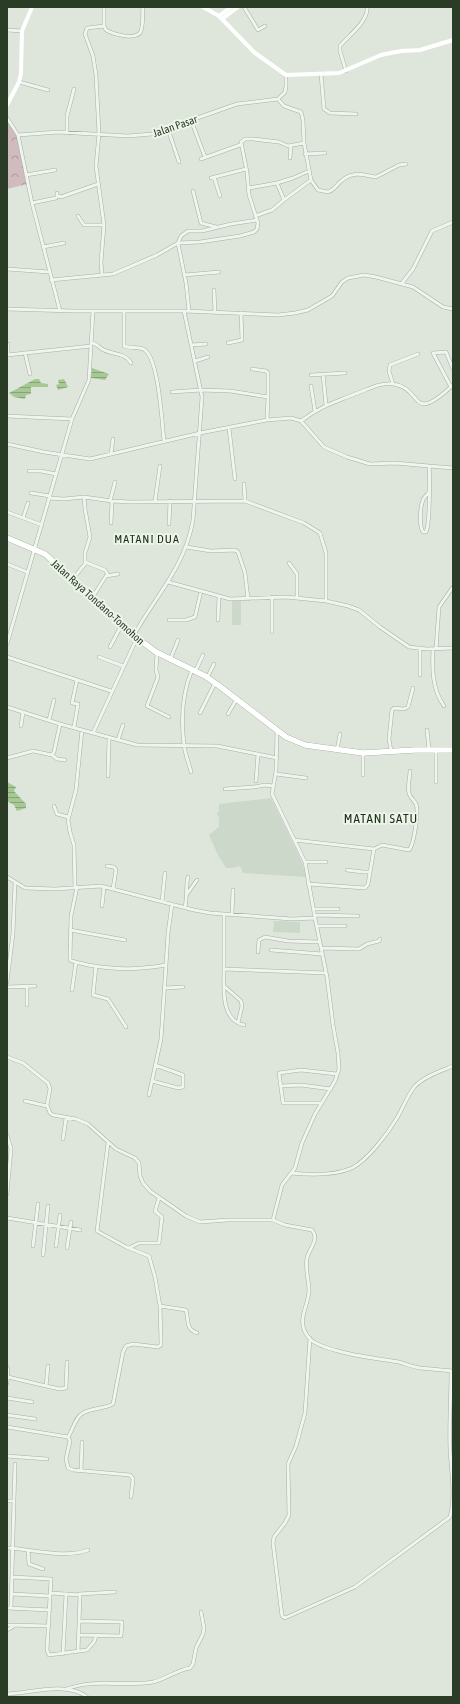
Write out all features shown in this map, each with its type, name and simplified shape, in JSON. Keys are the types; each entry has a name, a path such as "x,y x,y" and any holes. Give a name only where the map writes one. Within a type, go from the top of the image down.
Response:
{"highway":[{"name":"Jalan Raya Tondano-Tomohon","path":"7,538 34,548 45,554 121,626 135,637 157,653 215,683 286,737 305,745 363,753 429,749 453,750"}],"main road":[{"path":"7,105 19,82 22,69 22,31 32,7"},
{"path":"203,7 220,17 255,53 282,74 286,75 321,74 346,71 367,60 381,55 400,51 420,50 453,40"},
{"path":"220,17 230,7"},
{"path":"220,17 238,7"}],"street":[{"path":"104,7 104,26 106,30 119,35 137,34 141,30 143,7"},
{"path":"244,7 258,30 265,26"},
{"path":"346,71 340,46 348,39 364,18 367,12 367,7"},
{"path":"102,274 101,262 104,225 96,159 99,134 96,67 85,31 87,28 104,26"},
{"path":"7,30 22,31"},
{"path":"321,74 324,109 330,113 356,114"},
{"path":"286,75 286,86 284,92 278,99 284,106 301,112 303,118 305,154 311,180 318,190 328,192 342,180 353,175 362,173 376,177 399,165 406,164"},
{"path":"19,82 48,90"},
{"path":"67,133 67,116 74,89"},
{"name":"Jalan Pasar","path":"18,135 67,133 143,136 168,129 238,104 278,99"},
{"path":"7,118 18,135 32,203 60,311"},
{"path":"191,120 205,157"},
{"path":"168,129 179,162"},
{"path":"201,159 240,145 242,141 253,139 279,142 288,146 304,143"},
{"path":"51,280 113,274 158,255 178,244 248,235 257,229 256,218 240,145"},
{"path":"290,158 291,146"},
{"path":"305,154 325,152"},
{"path":"220,196 213,177 246,169"},
{"path":"26,175 56,170"},
{"path":"249,188 277,183 309,171"},
{"path":"189,311 178,244 181,236 186,232 202,231 256,218 272,210 311,180"},
{"path":"277,183 284,200"},
{"path":"57,193 57,196 61,197 98,184"},
{"path":"193,191 201,223 216,227"},
{"path":"32,203 56,198"},
{"path":"78,216 84,224 104,225"},
{"path":"402,283 415,265 432,231 453,222"},
{"path":"43,247 64,243"},
{"path":"7,269 49,272"},
{"path":"184,275 219,272"},
{"path":"7,309 60,311 189,311 215,313 288,314 308,310 332,296 342,282 348,278 355,276 370,276 402,283 419,290 443,307 453,309"},
{"path":"214,290 215,313"},
{"path":"122,355 125,347 123,338 124,310"},
{"path":"7,644 72,419 89,380 93,311"},
{"path":"93,733 146,612 179,565 192,529 200,433 201,390 184,311"},
{"path":"228,343 242,340 241,313"},
{"path":"8,344 8,354 91,344 99,345 102,349 122,355 131,363"},
{"path":"191,345 206,344"},
{"path":"125,347 143,349 147,352 150,358 156,377 160,399 164,441"},
{"path":"301,421 326,405 377,386 393,384 404,387 416,400 425,404 435,400 452,386 433,353 446,352 453,369"},
{"path":"25,353 30,374"},
{"path":"393,384 389,371 390,365 418,354"},
{"path":"194,361 208,357"},
{"path":"252,369 266,371 268,373 267,420"},
{"path":"311,375 345,373"},
{"path":"323,374 326,405"},
{"path":"311,386 315,411"},
{"path":"172,392 201,390 230,391 268,397"},
{"path":"7,416 72,419"},
{"path":"7,444 84,459 200,433 267,420 290,418 301,421 324,447 347,457 370,464 395,463 453,468"},
{"path":"229,428 235,479"},
{"path":"111,454 113,439"},
{"path":"155,501 160,466"},
{"path":"429,466 429,492 427,529 426,532 423,532 421,526 422,502 429,492"},
{"path":"29,471 41,471 56,474"},
{"path":"111,523 111,501 115,482"},
{"path":"244,484 245,501"},
{"path":"31,493 64,499 84,497 111,501 245,501 304,523 320,534 326,553 326,601"},
{"path":"72,580 85,562 84,553 90,537 84,497"},
{"path":"169,524 170,501"},
{"path":"23,518 28,503"},
{"path":"7,512 42,525"},
{"path":"186,548 211,551 235,550 238,552 246,573 248,599"},
{"path":"85,562 105,570 108,575"},
{"path":"289,563 297,574 297,598"},
{"path":"7,564 28,572"},
{"path":"92,598 108,575 118,574"},
{"path":"168,582 233,599 272,597 326,601 359,610 409,647 435,649 453,648"},
{"path":"444,706 439,699 434,684 435,649 439,607 453,587"},
{"path":"169,620 186,620 195,617 201,591"},
{"path":"218,620 219,596"},
{"path":"272,597 272,632"},
{"path":"110,647 121,626"},
{"path":"170,660 178,640"},
{"path":"420,648 420,675"},
{"path":"157,653 156,670 158,677 147,706 169,717"},
{"path":"191,772 184,745 183,714 185,692 193,671 202,655"},
{"path":"7,656 111,691"},
{"path":"99,657 123,666"},
{"path":"207,678 214,664"},
{"path":"74,728 78,704 72,703 77,680"},
{"path":"200,713 215,683"},
{"path":"391,751 389,739 392,710 394,708 404,709 408,707 413,688"},
{"path":"49,720 54,700"},
{"path":"228,714 236,700"},
{"path":"7,707 60,724 137,745 217,746 277,758"},
{"path":"21,726 23,712"},
{"path":"52,755 60,724"},
{"path":"118,740 123,725"},
{"path":"82,730 76,790 68,817 68,826 75,850 76,887 71,916 70,960 96,966 138,970 166,966"},
{"path":"273,1220 282,1185 297,1164 302,1143 315,1114 332,1089 339,1069 326,974 305,862 273,796 277,758 277,730"},
{"path":"427,730 429,749"},
{"path":"337,750 340,734"},
{"path":"108,776 109,738"},
{"path":"436,749 436,782"},
{"path":"7,758 33,751 52,755 57,759 65,760"},
{"path":"363,753 363,776"},
{"path":"256,781 258,754"},
{"path":"294,840 374,848 382,845 407,850 411,849 417,808 416,803 409,793 410,771"},
{"path":"276,774 306,778"},
{"path":"225,789 265,785 273,786"},
{"path":"54,806 57,814 68,817"},
{"path":"308,884 365,888 368,884 374,848"},
{"path":"305,862 326,862"},
{"path":"107,866 114,867 116,870 113,889"},
{"path":"347,870 370,872"},
{"path":"162,902 165,873"},
{"path":"7,877 21,887 36,889 104,887 185,908 224,914 292,920 315,917 358,916"},
{"path":"185,908 187,894 186,882 188,878"},
{"path":"187,894 197,880"},
{"path":"7,982 13,934 15,882"},
{"path":"102,906 104,887"},
{"path":"232,914 233,890"},
{"path":"149,1095 161,1039 168,933 172,904"},
{"path":"313,909 338,909"},
{"path":"224,914 224,997 228,1012 238,1023 244,1024"},
{"path":"317,926 345,926"},
{"path":"70,930 125,940"},
{"path":"258,952 259,940 265,937 288,941 319,942"},
{"path":"321,948 360,949 367,944 380,939"},
{"path":"271,950 322,954"},
{"path":"72,990 76,962"},
{"path":"96,966 93,995 108,999 126,1027"},
{"path":"224,969 326,974"},
{"path":"26,986 27,1005"},
{"path":"7,987 35,986"},
{"path":"224,986 241,1000 242,1006 238,1023"},
{"path":"165,988 183,987"},
{"path":"7,1058 23,1063 48,1083 50,1089 47,1106 50,1113 53,1115 76,1119 88,1124 108,1143 137,1160 139,1163 140,1176 143,1184 159,1198 186,1216 200,1222 228,1220 273,1220 285,1225 310,1229 314,1232 314,1242 307,1260 309,1294 302,1316 310,1338 305,1413 296,1446 288,1464 289,1515 285,1523 274,1537 272,1543 282,1616 285,1618 355,1588 450,1517 452,1510 450,1427 452,1371 414,1367 343,1351 322,1346 310,1338"},
{"path":"152,1081 178,1088 183,1087 184,1084 183,1075 155,1065"},
{"path":"291,1173 317,1174 352,1168 361,1162 383,1138 395,1122 414,1087 421,1081 453,1066"},
{"path":"323,1103 283,1103 279,1073 301,1070 337,1074"},
{"path":"281,1086 302,1085 332,1089"},
{"path":"25,1101 47,1106"},
{"path":"63,1139 66,1118"},
{"path":"7,1134 9,1149 7,1194"},
{"path":"68,1437 77,1418 83,1413 113,1404 123,1352 126,1346 133,1344 158,1347 161,1345 160,1306 155,1277 149,1256 129,1248 97,1231 108,1143"},
{"path":"129,1248 140,1243 159,1243 162,1218 155,1211 159,1198"},
{"path":"33,1246 38,1204"},
{"path":"43,1255 48,1206"},
{"path":"56,1246 60,1215"},
{"path":"7,1218 80,1230"},
{"path":"67,1248 71,1222"},
{"path":"160,1306 186,1310 188,1326 192,1331 198,1333"},
{"path":"8,1377 60,1389 66,1388 67,1362"},
{"path":"46,1386 48,1366"},
{"path":"7,1367 7,1383"},
{"path":"7,1398 32,1402"},
{"path":"7,1415 35,1419"},
{"path":"7,1427 68,1437"},
{"path":"68,1437 70,1442 66,1459 67,1465 70,1469 130,1475 133,1479 131,1498"},
{"path":"81,1471 82,1442"},
{"path":"7,1456 47,1459"},
{"path":"15,1464 12,1594 9,1608 50,1610"},
{"path":"7,1501 13,1501"},
{"path":"7,1523 13,1523"},
{"path":"7,1548 73,1554 88,1550"},
{"path":"28,1550 30,1565 43,1569"},
{"path":"12,1577 51,1579 48,1653 51,1655 78,1652 91,1647 96,1636"},
{"path":"12,1594 51,1595 115,1592"},
{"path":"63,1654 66,1594"},
{"path":"78,1652 79,1594"},
{"path":"67,1689 92,1683 153,1682 190,1668 193,1664 196,1648 203,1634 204,1628 201,1612"},
{"path":"78,1635 120,1637 122,1622 79,1621"},
{"path":"7,1625 49,1626"},
{"path":"7,1630 16,1625"},
{"path":"7,1694 49,1689 67,1689 76,1691 87,1697"}],"shaded area":[{"path":"92,368 109,374 105,380 91,378"},
{"path":"35,379 39,379 41,383 48,384 48,387 31,387 31,394 26,395 25,399 14,397 9,393"},
{"path":"64,379 68,387 58,390 56,385 59,384 58,380"},
{"path":"232,601 241,601 241,625 232,625"},
{"path":"7,782 16,787 14,791 26,804 26,808 17,811 14,805 7,801"},
{"path":"271,798 302,862 306,877 243,873 240,866 226,868 209,835 219,827 219,818 217,813 219,811 219,804"},
{"path":"274,921 300,922 300,933 273,932"}],"green space":[{"path":"7,118 15,128 28,184 7,189"}],"district":[{"name":"MATANI DUA","path":"147,539"},
{"name":"MATANI SATU","path":"381,818"}]}
